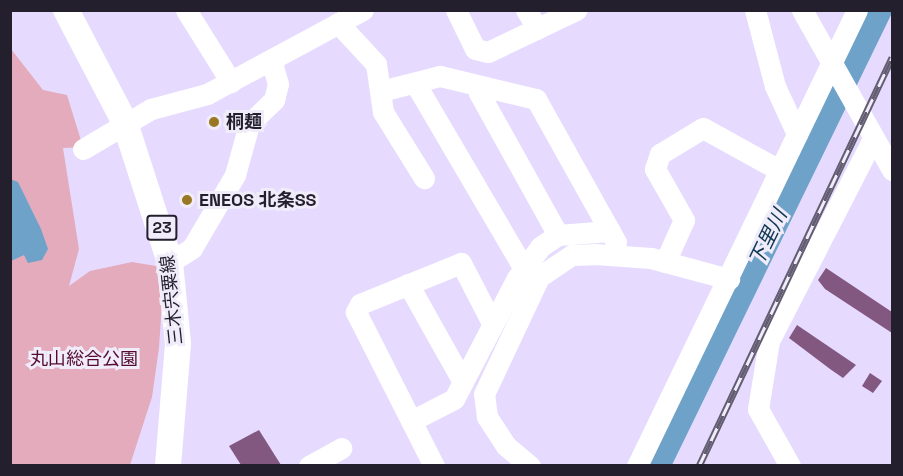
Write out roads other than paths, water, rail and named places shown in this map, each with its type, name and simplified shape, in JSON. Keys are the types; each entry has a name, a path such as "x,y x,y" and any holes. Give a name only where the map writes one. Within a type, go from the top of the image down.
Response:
{"main road":[{"name":"三木宍粟線","path":"66,10 124,123 170,262 178,344 168,465"}],"street":[{"path":"186,10 231,81"},
{"path":"83,149 124,123 231,81 363,10"},
{"path":"456,10 475,49 488,52 576,10"},
{"path":"526,10 538,29"},
{"path":"755,10 775,86 797,134"},
{"path":"802,10 831,66 892,170"},
{"path":"637,465 729,279 857,10"},
{"path":"338,23 376,64 383,112 424,178"},
{"path":"170,262 192,248 235,175 249,124 274,100 278,84 271,60"},
{"path":"381,91 440,76 536,99 613,236 558,236 524,269 492,322 454,399 411,421"},
{"path":"415,83 524,269"},
{"path":"480,86 479,93 558,236"},
{"path":"665,262 684,220 655,169 660,154 703,128 779,170"},
{"path":"790,465 758,409 769,341 874,137"},
{"path":"530,465 506,446 487,417 484,394 539,277 572,255 665,262 729,279"},
{"path":"434,465 356,312 360,304 461,262 492,322"},
{"path":"408,284 463,382"},
{"path":"309,465 341,448"}],"water":[{"path":"10,179 18,182 41,229 48,249 42,260 28,263 24,255 11,261"}],"waterway":[{"name":"下里川","path":"657,466 879,10"}],"railway":[{"path":"699,466 892,57"}],"place":[{"name":"桐麺","path":"214,122"},
{"name":"ENEOS 北条SS","path":"187,200"}],"park label":[{"name":"丸山総合公園","path":"84,359"}]}
